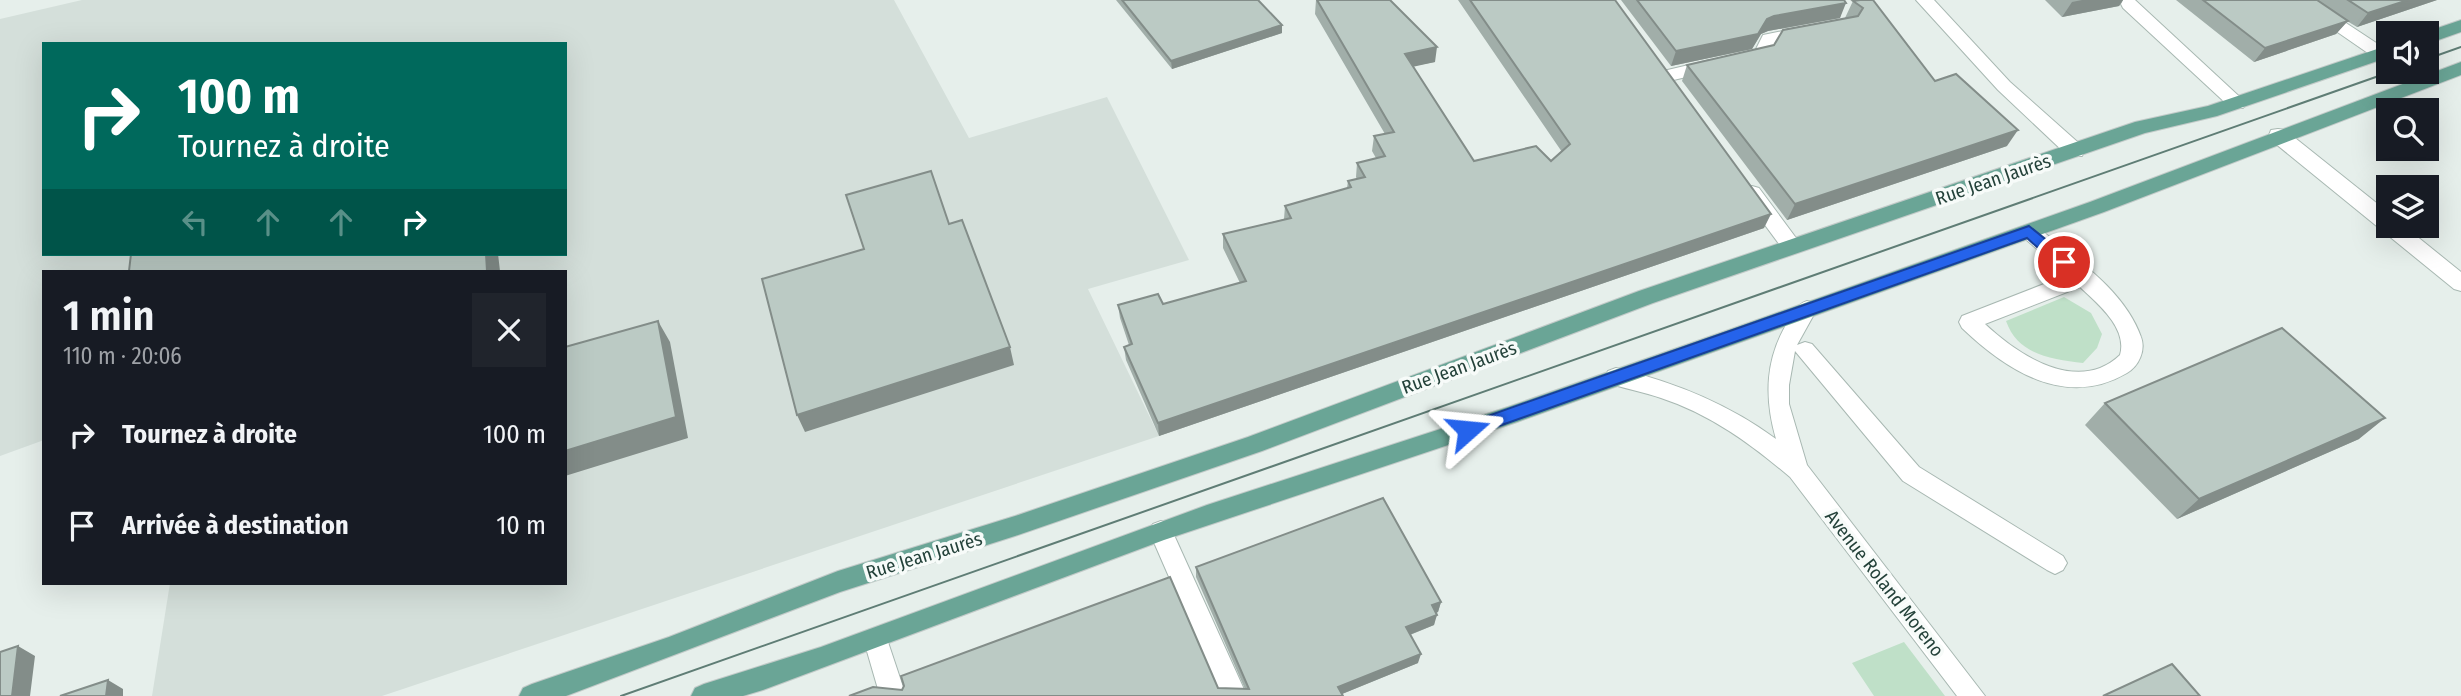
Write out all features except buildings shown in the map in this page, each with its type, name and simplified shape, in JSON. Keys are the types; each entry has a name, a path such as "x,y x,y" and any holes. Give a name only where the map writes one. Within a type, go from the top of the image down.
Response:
{"main road":[{"path":"2439,34 2461,26"},
{"name":"Rue Jean Jaurès","path":"532,696 848,579 1015,526 1254,444 1646,297 2142,127 2237,104 2376,55"},
{"path":"704,696 765,679 876,641 1028,579 1161,531 1335,471 1512,415 2183,176 2278,135 2461,68"}],"street":[{"path":"1924,0 2004,86 2075,150"},
{"path":"2299,0 2376,47"},
{"path":"2129,4 2237,104"},
{"path":"1681,97 1661,70 1761,55 1769,39 1832,28"},
{"path":"2278,135 2376,214"},
{"path":"1744,183 1792,247"},
{"path":"2029,231 2081,278 2122,321 2133,346 2124,365 2098,379 2066,380 2028,368 1992,346 1969,323 2081,278"},
{"path":"2406,238 2461,284"},
{"name":"Avenue Roland Moreno","path":"1798,470 1782,427 1777,400 1785,346 1807,309"},
{"path":"1805,350 1911,474 2055,563"},
{"name":"Avenue Roland Moreno","path":"1616,377 1696,401 1732,419 1763,439 1798,470 1972,696"},
{"path":"1161,531 1234,696"},
{"path":"876,641 893,696"}],"shaded area":[{"path":"82,0 894,0 969,138 1107,97 1189,260 1088,289 1159,436 382,696 152,696 170,585 567,585 567,270 42,270 42,441 0,456 0,19"}],"green space":[{"path":"2064,297 2091,313 2102,334 2097,348 2083,363 2059,360 2027,348 2011,332 2006,321"},
{"path":"1904,642 1945,696 1874,696 1852,663"}],"tram line":[{"path":"2439,55 2461,47"},
{"path":"621,696 2376,77"}],"route":[{"path":"1468,430 2029,231 2064,262"}]}
